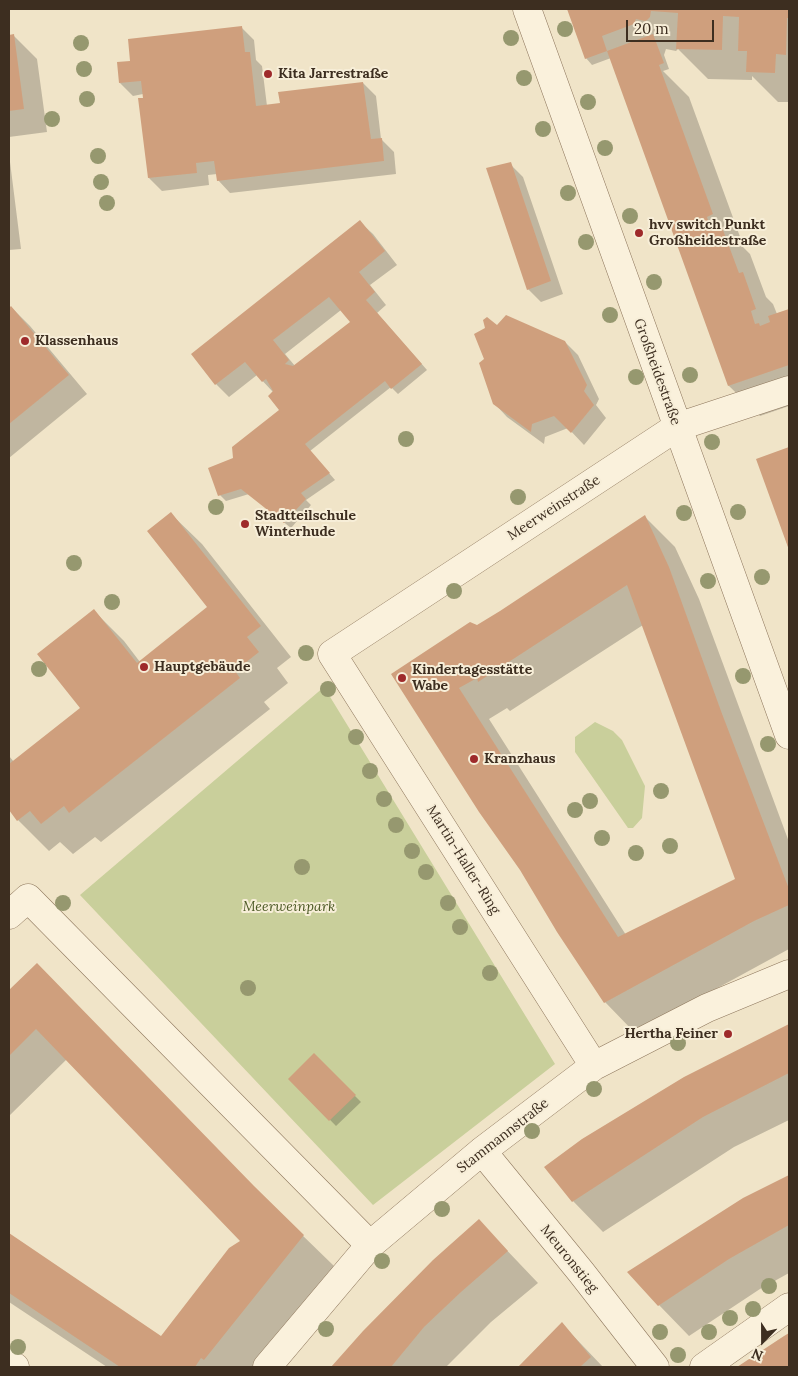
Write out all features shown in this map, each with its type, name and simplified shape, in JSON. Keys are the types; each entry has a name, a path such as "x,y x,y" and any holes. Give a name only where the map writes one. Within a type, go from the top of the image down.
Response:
{"street":[{"name":"Großheidestraße","path":"527,9 789,735"},
{"name":"Meerweinstraße","path":"332,654 677,427 789,390"},
{"name":"Martin-Haller-Ring","path":"332,654 594,1066"},
{"path":"19,907 370,1245"},
{"name":"Stammannstraße","path":"267,1367 370,1245 482,1151 594,1066 708,1008 789,974"},
{"name":"Meuronstieg","path":"482,1151 581,1272 655,1367"},
{"path":"704,1367 789,1307"},
{"path":"9,1363 15,1367"}],"green space":[{"name":"Meerweinpark","path":"324,687 555,1064 373,1205 80,895"},
{"path":"595,722 613,731 622,740 645,786 642,818 633,828 628,828 575,752 575,737"}],"building":[{"path":"567,9 789,9 786,55 776,54 775,73 746,72 747,51 738,51 739,17 723,16 722,50 676,49 678,13 651,11 650,17 647,20 636,19 634,24 602,36 607,51 585,59"},
{"path":"242,26 245,52 250,52 256,106 280,103 278,92 363,82 371,139 382,138 384,161 217,181 214,161 196,163 197,173 148,178 138,98 143,98 141,81 119,83 117,62 130,61 128,39"},
{"path":"14,34 24,109 9,111 9,35"},
{"path":"653,34 664,63 659,65 713,214 707,217 710,226 720,222 739,273 743,272 756,309 751,311 755,324 759,323 760,326 770,322 768,316 789,309 789,365 728,386 607,51"},
{"path":"511,162 551,281 527,290 486,168"},
{"path":"360,220 385,251 359,272 375,292 366,300 422,364 391,389 385,381 305,444 330,473 301,493 306,499 284,523 241,489 218,496 208,468 233,458 232,447 279,410 268,396 273,391 266,379 262,382 245,362 215,385 191,354","holes":["329,297 350,322 293,366 285,364 289,360 273,340"]},
{"name":"Klassenhaus","path":"11,306 69,375 9,424 9,308"},
{"path":"506,315 565,341 587,385 584,391 594,405 571,433 554,416 532,424 531,432 493,404 479,363 484,359 474,334 485,328 483,320 487,317 497,325"},
{"path":"789,447 789,550 756,459"},
{"name":"Hauptgebäude","path":"171,512 261,626 247,637 259,652 235,671 240,678 69,813 64,806 41,824 30,811 17,821 9,810 9,764 80,708 37,654 94,609 137,663 207,607 147,531"},
{"name":"Kranzhaus","path":"645,515 669,567 721,711 789,889 789,905 754,921 604,1003 557,932 520,870 479,812 391,674 470,622 477,625","holes":["627,585 735,879 618,937 459,688 477,678 478,682"]},
{"path":"37,963 304,1235 204,1360 201,1358 195,1367 120,1367 9,1293 9,1233 161,1336 229,1248 240,1241 36,1029 9,1056 9,990"},
{"path":"789,1024 789,1073 703,1117 572,1202 544,1167 582,1139 684,1077"},
{"path":"314,1053 356,1095 329,1121 288,1079"},
{"path":"789,1175 789,1225 729,1259 658,1306 627,1272 743,1198"},
{"path":"479,1219 508,1251 424,1327 391,1367 331,1367 363,1331 433,1260"},
{"path":"562,1322 591,1357 580,1367 518,1367"},
{"path":"789,1333 789,1367 737,1367 784,1336"}],"place":[{"name":"Kita Jarrestraße","path":"268,74"},
{"name":"hvv switch Punkt Großheidestraße","path":"639,233"},
{"name":"Klassenhaus","path":"25,341"},
{"name":"Stadtteilschule Winterhude","path":"245,524"},
{"name":"Hauptgebäude","path":"144,667"},
{"name":"Kindertagesstätte Wabe","path":"402,678"},
{"name":"Kranzhaus","path":"474,759"},
{"name":"Hertha Feiner","path":"728,1034"}]}
